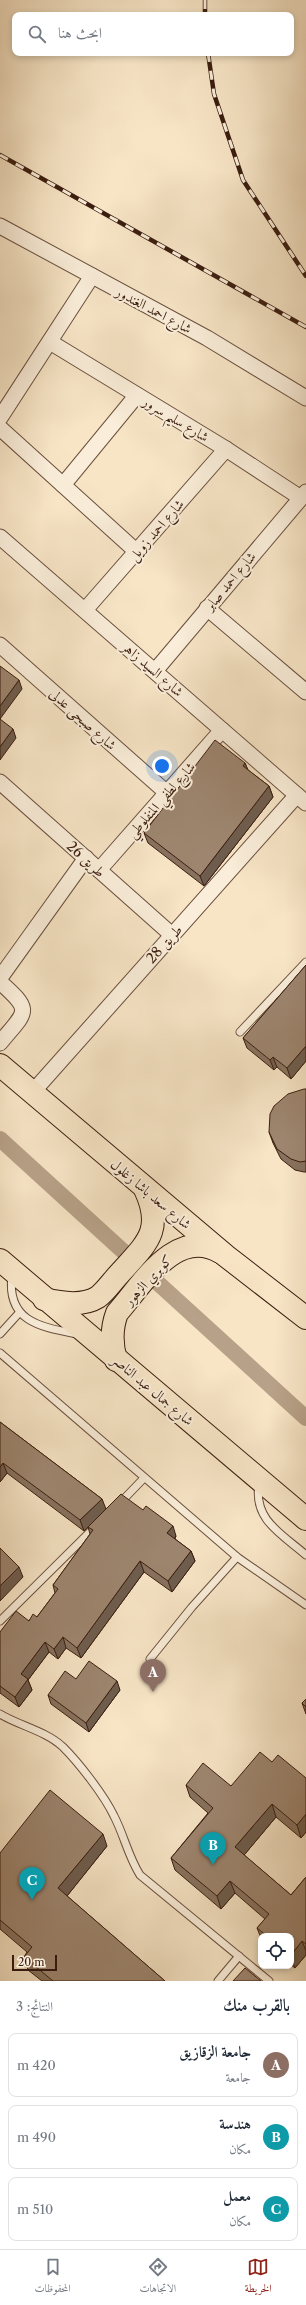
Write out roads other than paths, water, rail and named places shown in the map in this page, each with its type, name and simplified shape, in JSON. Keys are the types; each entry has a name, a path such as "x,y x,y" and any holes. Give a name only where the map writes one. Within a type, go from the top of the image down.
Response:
{"highway":[{"name":"شارع سعد باشا زغلول","path":"0,1066 31,1094 226,1256 306,1318"},
{"name":"كوبري الزهور","path":"44,1299 66,1304 82,1302 98,1297 148,1242 153,1220 151,1204 146,1189"},
{"name":"كوبري الزهور","path":"116,1360 112,1341 114,1322 117,1313 167,1256 178,1250 196,1246 215,1249 226,1256"},
{"name":"شارع جمال عبد الناصر","path":"6,1266 306,1519"}],"street":[{"name":"شارع احمد الغندور","path":"2,231 92,276 207,338 306,398"},
{"path":"0,418 92,276"},
{"name":"شارع سليم سرور","path":"50,342 304,495"},
{"path":"63,485 137,395"},
{"path":"0,428 136,552"},
{"name":"شارع احمد زويل","path":"85,610 226,448"},
{"name":"شارع احمد صابر","path":"155,671 304,495"},
{"name":"شارع السيد زاهر","path":"0,537 302,799"},
{"path":"207,608 306,692"},
{"name":"شارع صبحى عدلى","path":"0,645 167,793"},
{"name":"شارع لطفي المنفلوطي","path":"99,870 222,730"},
{"name":"طريق 26","path":"0,782 172,935"},
{"name":"طريق 28","path":"31,1094 172,935 302,799"},
{"path":"0,978 86,858"},
{"path":"0,982 20,1000 23,1009 20,1018 0,1043"}],"lane":[{"path":"240,1032 306,962"},
{"path":"6,1266 11,1294 19,1313 41,1326 89,1336"},
{"path":"0,1334 19,1313"},
{"path":"0,1353 237,1557 306,1605"},
{"path":"116,1506 144,1478"},
{"path":"259,1480 258,1500 265,1520 306,1555"},
{"path":"0,1621 105,1517"},
{"path":"150,1659 192,1607 237,1557"},
{"path":"0,1714 63,1746 101,1794 114,1816 130,1859 140,1875 269,1981"},
{"path":"218,1981 239,1956"}],"waterway":[{"path":"0,1139 306,1418"}],"railway":[{"path":"205,0 205,12"},
{"path":"208,56 214,94 243,180 306,276"},
{"path":"0,155 306,327"}],"place":[{"name":"جامعة الزقازيق","path":"153,1692"},
{"name":"هندسة","path":"213,1865"},
{"name":"معمل","path":"32,1900"}]}
